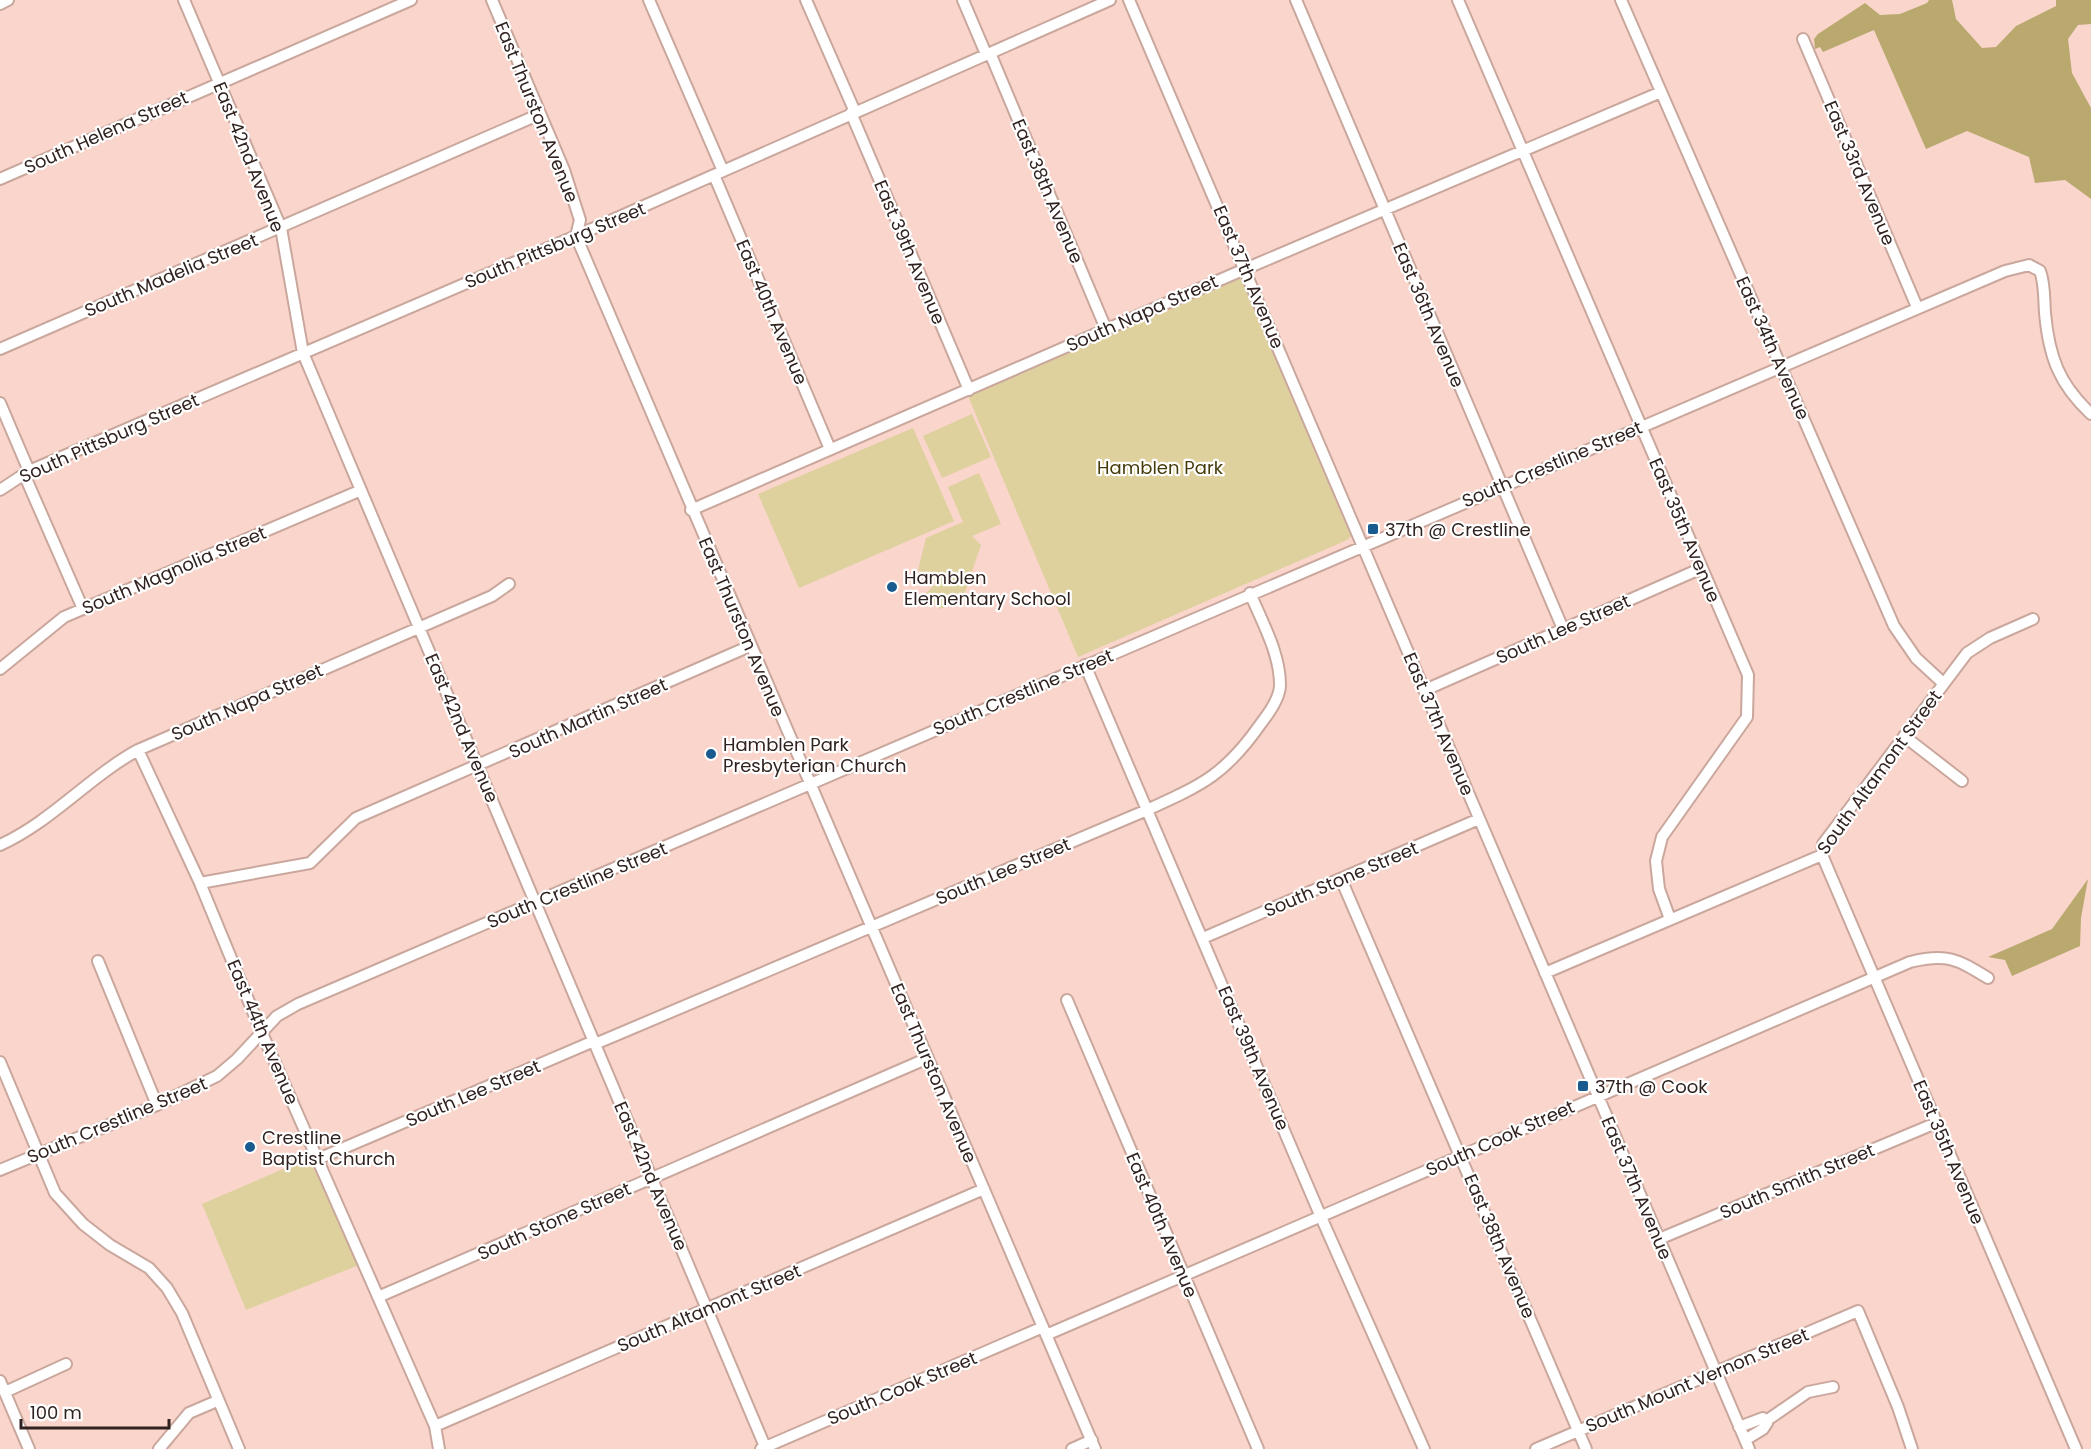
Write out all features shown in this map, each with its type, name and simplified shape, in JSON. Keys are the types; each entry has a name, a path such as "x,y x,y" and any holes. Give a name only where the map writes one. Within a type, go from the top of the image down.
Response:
{"street":[{"name":"East 42nd Avenue","path":"184,0 281,228 303,353 359,491 536,903 764,1448"},
{"name":"South Helena Street","path":"0,179 411,0"},
{"name":"East Thurston Avenue","path":"492,0 575,200 580,220 576,236 1094,1445"},
{"name":"East 40th Avenue","path":"649,0 830,449"},
{"name":"East 39th Avenue","path":"806,0 969,390"},
{"name":"East 38th Avenue","path":"963,0 988,53 1106,329"},
{"name":"South Pittsburg Street","path":"0,489 26,473 576,236 1110,0"},
{"name":"East 37th Avenue","path":"1129,0 1747,1445"},
{"name":"East 36th Avenue","path":"1296,0 1563,629"},
{"name":"East 35th Avenue","path":"1458,0 1748,675 1747,717 1662,837 1656,861 1659,889 1670,919"},
{"name":"East 34th Avenue","path":"1621,0 1894,626 1916,658 1943,683"},
{"name":"East 33rd Avenue","path":"1803,39 1917,307"},
{"name":"South Napa Street","path":"692,510 1106,329 1660,92"},
{"name":"South Madelia Street","path":"0,349 540,114"},
{"name":"South Crestline Street","path":"0,1170 157,1104 217,1076 237,1059 261,1031 278,1016 298,1004 1250,593 2005,271 2021,266 2035,267 2042,276 2046,324 2054,362 2062,381 2091,414"},
{"path":"0,403 26,473 83,609"},
{"name":"South Magnolia Street","path":"0,669 64,617 359,491"},
{"name":"South Lee Street","path":"1425,690 1702,568"},
{"name":"South Napa Street","path":"0,845 19,836 113,764 138,750 492,596 509,584"},
{"name":"South Lee Street","path":"318,1159 859,931 872,928 1195,788 1226,768 1269,713 1280,687 1277,660 1250,593"},
{"name":"South Altamont Street","path":"1545,973 1822,855 1822,844 1967,654 1989,638 2032,619"},
{"name":"South Martin Street","path":"200,883 310,863 356,818 750,646"},
{"name":"East 39th Avenue","path":"1085,665 1321,1217 1424,1449"},
{"path":"1904,736 1962,782"},
{"name":"East 44th Avenue","path":"138,750 200,883 261,1031 435,1426 439,1449"},
{"name":"South Stone Street","path":"1203,938 1479,819"},
{"name":"East 35th Avenue","path":"1822,855 1876,976 1936,1123 2076,1449"},
{"name":"East 38th Avenue","path":"1341,879 1587,1449"},
{"name":"South Cook Street","path":"764,1448 1321,1217 1910,962 1935,956 1961,961 1988,978"},
{"path":"98,961 157,1104"},
{"name":"East 40th Avenue","path":"1067,1000 1258,1449"},
{"name":"South Stone Street","path":"378,1297 928,1058"},
{"path":"0,1062 55,1193 83,1224 110,1245 148,1268 167,1288 182,1313 239,1449"},
{"name":"South Smith Street","path":"1659,1239 1936,1123"},
{"name":"South Altamont Street","path":"435,1426 984,1189"},
{"name":"South Mount Vernon Street","path":"1536,1449 1858,1311 1898,1407 1912,1449"},
{"path":"5,1392 66,1364"},
{"path":"0,1381 29,1449"},
{"path":"1747,1445 1766,1426 1766,1421 1808,1392 1833,1387"},
{"path":"159,1449 189,1413 218,1401"},
{"path":"1739,1426 1763,1418 1766,1421"},
{"path":"1072,1449 1094,1445"}],"green space":[{"name":"Hamblen Park","path":"1241,278 1351,536 1347,540 1078,657 968,396"},
{"path":"972,414 991,457 942,478 923,436"},
{"path":"913,428 954,521 799,588 758,494"},
{"path":"979,473 1001,524 972,536 981,545 963,598 940,609 926,593 939,580 918,570 926,538 963,522 948,487"},
{"path":"311,1157 359,1265 246,1310 202,1204"}],"shaded area":[{"path":"1929,0 1952,0 1956,19 1982,48 1996,47 2016,26 2056,6 2056,0 2091,0 2091,24 2078,25 2068,39 2072,73 2091,108 2091,199 2065,180 2035,183 2029,157 1967,131 1926,149 1874,30 1823,52 1820,47 1815,49 1814,39 1818,34 1865,3 1880,15 1900,14 1927,3"},
{"path":"2088,879 2081,918 2080,946 2012,976 2005,960 1988,957 2052,929"}],"place":[{"name":"37th @ Crestline","path":"1373,529"},
{"name":"Hamblen Elementary School","path":"892,587"},
{"name":"Hamblen Park Presbyterian Church","path":"711,754"},
{"name":"37th @ Cook","path":"1583,1086"},
{"name":"Crestline Baptist Church","path":"250,1147"}]}
